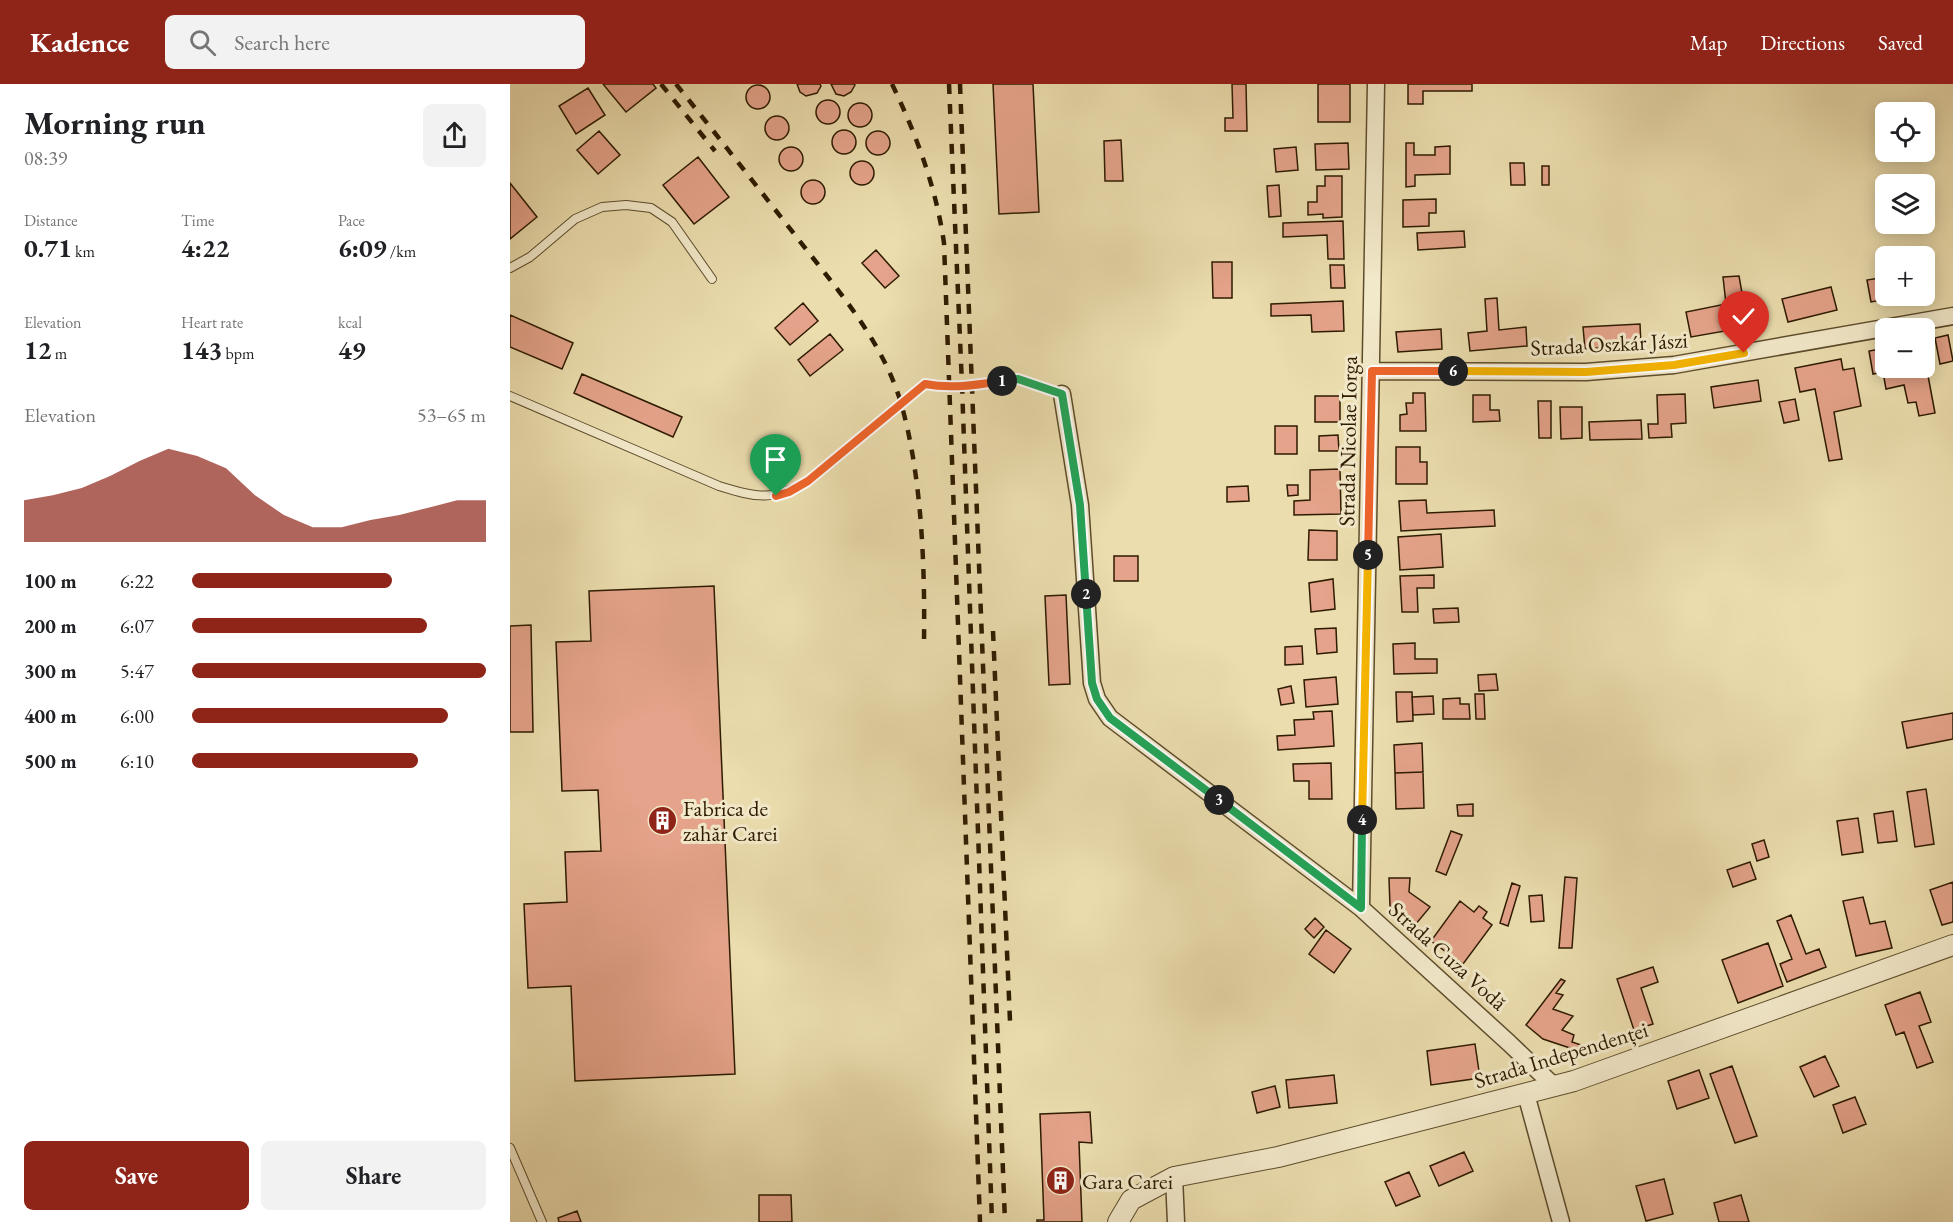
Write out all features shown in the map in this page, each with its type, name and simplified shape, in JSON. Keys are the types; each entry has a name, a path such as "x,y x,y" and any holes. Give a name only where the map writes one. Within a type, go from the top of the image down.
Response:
{"street":[{"name":"Strada Nicolae Iorga","path":"1361,908 1376,84"},
{"name":"Strada Oszkár Jászi","path":"1372,371 1586,372 1674,365 1953,316"},
{"name":"Strada Cuza Vodă","path":"1062,394 1080,505 1092,683 1097,699 1110,718 1361,908 1554,1086"},
{"name":"Strada Independenței","path":"1118,1222 1131,1200 1174,1177 1278,1157 1574,1081 1953,945"},
{"path":"1526,1094 1561,1222"},
{"path":"1174,1177 1176,1222"}],"lane":[{"path":"510,268 530,257 575,219 603,207 626,205 651,208 672,222 712,279"},
{"path":"510,396 719,486 755,495 776,496 789,492 808,481 925,384"},
{"path":"510,1148 542,1222"}],"path":[{"path":"925,384 940,387 972,386 1018,379 1062,394"}],"building":[{"path":"603,84 653,84 656,88 626,112"},
{"path":"797,84 820,84 821,86 817,93 806,96 800,92"},
{"path":"831,84 855,85 851,92 844,96 836,94"},
{"path":"993,84 1033,84 1039,212 999,214"},
{"path":"1232,84 1246,84 1247,131 1225,131 1225,118 1233,118"},
{"path":"1318,84 1350,84 1350,122 1318,122"},
{"path":"1408,84 1472,84 1472,91 1423,91 1423,104 1408,104"},
{"path":"758,85 766,89 770,97 766,105 758,109 750,105 746,97 750,89"},
{"path":"588,88 605,115 576,134 559,106"},
{"path":"828,100 836,104 840,112 836,120 828,124 820,120 816,112 820,104"},
{"path":"860,103 865,104 871,110 871,120 865,126 860,127 855,126 849,120 848,115 849,110 855,104"},
{"path":"777,116 785,120 789,128 785,136 777,140 769,136 765,128 769,120"},
{"path":"844,130 852,134 856,142 852,150 844,154 836,150 832,142 836,134"},
{"path":"599,131 620,155 598,174 577,150"},
{"path":"878,131 886,135 890,143 886,151 878,155 870,151 866,143 870,135"},
{"path":"1121,140 1123,181 1105,181 1104,141"},
{"path":"1348,143 1349,169 1316,170 1315,144"},
{"path":"1406,143 1414,143 1414,155 1435,155 1435,147 1450,146 1450,174 1415,175 1415,186 1406,187"},
{"path":"791,147 799,151 803,159 799,167 791,171 783,167 779,159 783,151"},
{"path":"1296,147 1298,170 1276,172 1274,149"},
{"path":"698,157 729,197 694,224 663,185"},
{"path":"862,161 870,165 874,173 870,181 862,185 854,181 850,173 854,165"},
{"path":"1510,163 1524,163 1525,185 1511,185"},
{"path":"1542,166 1549,166 1549,185 1542,185"},
{"path":"1325,176 1342,176 1342,217 1323,218 1323,214 1308,215 1308,202 1317,202 1317,186 1325,186"},
{"path":"813,180 821,184 825,192 821,200 813,204 805,200 801,192 805,184"},
{"path":"510,183 537,217 510,239"},
{"path":"1279,185 1281,216 1269,217 1267,186"},
{"path":"1436,199 1436,213 1429,213 1429,226 1403,227 1403,200"},
{"path":"1343,221 1344,259 1328,259 1327,235 1283,237 1283,223"},
{"path":"1464,231 1465,247 1418,250 1417,233"},
{"path":"876,250 899,276 885,288 862,263"},
{"path":"1212,262 1232,262 1232,298 1213,298"},
{"path":"1330,265 1344,265 1345,288 1331,288"},
{"path":"1739,276 1748,327 1691,337 1686,312 1726,304 1723,277"},
{"path":"1875,279 1875,301 1871,302 1867,280"},
{"path":"1831,287 1837,310 1788,322 1782,299"},
{"path":"1497,298 1499,330 1526,327 1527,346 1470,351 1468,333 1487,331 1485,299"},
{"path":"1343,301 1344,331 1312,332 1311,315 1271,316 1271,304"},
{"path":"803,303 818,321 790,345 775,328"},
{"path":"510,315 573,343 562,369 510,347"},
{"path":"1640,324 1641,345 1585,349 1583,327"},
{"path":"1441,329 1442,349 1398,352 1396,332"},
{"path":"830,334 843,350 810,376 798,360"},
{"path":"1948,335 1953,361 1940,364 1935,338"},
{"path":"1875,350 1875,374 1873,374 1869,351"},
{"path":"1841,359 1843,370 1854,368 1861,406 1834,412 1842,459 1829,461 1815,389 1800,392 1795,368"},
{"path":"582,374 682,417 673,437 574,393"},
{"path":"1884,378 1928,378 1935,413 1919,416 1916,402 1908,403 1904,385 1886,389"},
{"path":"1758,380 1761,401 1714,408 1711,387"},
{"path":"1413,393 1425,393 1426,431 1400,431 1400,415 1407,414 1406,403 1413,403"},
{"path":"1685,394 1686,423 1671,424 1672,437 1649,438 1648,424 1658,424 1657,395"},
{"path":"1473,395 1490,395 1490,410 1499,410 1500,421 1473,422"},
{"path":"1315,396 1340,396 1340,422 1315,422"},
{"path":"1795,399 1799,420 1784,423 1779,402"},
{"path":"1538,401 1551,401 1551,438 1539,438"},
{"path":"1560,407 1582,407 1582,438 1561,439"},
{"path":"1641,420 1642,439 1590,440 1589,422"},
{"path":"1275,426 1297,426 1297,454 1275,454"},
{"path":"1338,435 1339,451 1319,451 1319,436"},
{"path":"1396,447 1420,447 1420,462 1427,462 1427,484 1396,484"},
{"path":"1340,469 1341,514 1294,515 1294,501 1310,500 1310,470"},
{"path":"1287,485 1298,485 1298,495 1288,496"},
{"path":"1248,486 1249,501 1227,502 1227,487"},
{"path":"1426,500 1427,513 1494,510 1495,526 1401,531 1399,501"},
{"path":"1309,530 1337,531 1337,560 1308,560"},
{"path":"1441,534 1443,567 1400,570 1398,537"},
{"path":"1114,556 1138,556 1138,581 1114,581"},
{"path":"1434,575 1434,588 1417,588 1418,612 1402,612 1400,576"},
{"path":"1333,579 1335,609 1311,612 1309,583"},
{"name":"Fabrica de zahăr Carei","path":"714,586 735,1074 575,1081 571,986 528,988 524,904 567,902 565,852 601,851 598,790 562,791 556,642 591,641 589,591"},
{"path":"1066,595 1070,684 1049,685 1045,596"},
{"path":"1458,608 1459,622 1434,623 1433,609"},
{"path":"531,625 533,732 510,732 510,626"},
{"path":"1336,628 1337,652 1317,654 1315,629"},
{"path":"1415,643 1415,659 1437,659 1437,673 1394,674 1393,644"},
{"path":"1302,646 1303,664 1285,665 1285,647"},
{"path":"1496,674 1498,690 1479,691 1478,675"},
{"path":"1336,677 1338,704 1306,707 1304,680"},
{"path":"1291,686 1294,703 1281,705 1278,689"},
{"path":"1396,692 1412,692 1413,721 1397,722"},
{"path":"1475,694 1484,694 1485,719 1476,719"},
{"path":"1433,696 1434,714 1413,715 1412,697"},
{"path":"1460,698 1460,704 1469,704 1470,719 1443,719 1443,699"},
{"path":"1332,711 1334,746 1278,750 1277,736 1295,735 1294,720 1314,719 1313,712"},
{"path":"1953,713 1953,739 1907,748 1902,722"},
{"path":"1422,743 1423,772 1395,773 1394,745"},
{"path":"1331,763 1332,799 1309,799 1309,781 1294,781 1293,764"},
{"path":"1423,772 1424,808 1396,809 1395,773"},
{"path":"1926,789 1934,844 1915,847 1907,792"},
{"path":"1473,804 1473,816 1458,816 1457,805"},
{"path":"1893,811 1897,841 1878,843 1874,814"},
{"path":"1858,818 1863,852 1842,855 1837,821"},
{"path":"1451,831 1462,835 1446,875 1436,871"},
{"path":"1764,840 1769,857 1757,861 1752,844"},
{"path":"1750,862 1756,879 1733,887 1727,870"},
{"path":"1565,877 1577,878 1572,948 1559,948"},
{"path":"1389,878 1410,878 1409,892 1430,907 1415,925 1390,906"},
{"path":"1953,882 1953,922 1942,925 1930,890"},
{"path":"1512,883 1520,886 1508,926 1500,923"},
{"path":"1542,895 1544,921 1531,922 1529,896"},
{"path":"1863,897 1870,924 1885,921 1892,948 1856,956 1843,901"},
{"path":"1460,901 1474,912 1479,906 1487,912 1483,918 1492,925 1463,964 1431,941"},
{"path":"1791,915 1806,954 1819,949 1826,967 1787,982 1780,964 1792,959 1777,921"},
{"path":"1315,918 1324,927 1314,938 1305,929"},
{"path":"1326,930 1351,949 1334,973 1309,954"},
{"path":"1768,943 1783,986 1738,1003 1722,960"},
{"path":"1653,967 1658,982 1641,988 1653,1024 1634,1030 1617,979"},
{"path":"1561,979 1565,981 1556,993 1563,995 1553,1009 1573,1016 1562,1030 1574,1035 1572,1042 1581,1045 1579,1051 1543,1039 1526,1025"},
{"path":"1920,992 1931,1022 1919,1026 1933,1062 1917,1068 1904,1032 1896,1035 1885,1005"},
{"path":"1475,1044 1480,1078 1431,1085 1427,1051"},
{"path":"1825,1056 1839,1086 1814,1097 1800,1067"},
{"path":"1732,1066 1757,1136 1735,1143 1710,1074"},
{"path":"1699,1070 1709,1098 1677,1109 1668,1081"},
{"path":"1334,1075 1337,1103 1289,1108 1286,1080"},
{"path":"1275,1086 1280,1107 1257,1113 1252,1092"},
{"path":"1855,1097 1866,1124 1843,1133 1833,1105"},
{"name":"Gara Carei","path":"1090,1112 1092,1143 1079,1142 1082,1222 1037,1222 1037,1220 1044,1220 1040,1114"},
{"path":"1464,1152 1473,1171 1439,1186 1430,1166"},
{"path":"1409,1172 1420,1196 1396,1206 1385,1182"},
{"path":"1664,1179 1673,1214 1646,1221 1636,1186"},
{"path":"759,1195 791,1195 792,1222 759,1222"},
{"path":"1741,1195 1749,1222 1719,1222 1714,1203"},
{"path":"577,1211 581,1222 559,1222 558,1218"}],"railway":[{"path":"661,84 715,151"},
{"path":"676,84 841,294 870,335 893,380 908,431 918,491 923,553 924,643"},
{"path":"892,84 924,161 936,202 944,243 980,1222"},
{"path":"949,84 992,1222"},
{"path":"960,84 1005,1222"},
{"path":"993,631 1010,1021"}],"place":[{"name":"Fabrica de zahăr Carei","path":"662,821"},
{"name":"Gara Carei","path":"1061,1181"}],"route":[{"path":"776,496 789,492 808,481 925,384 940,387 972,386 1018,379 1062,394 1080,505 1092,683 1097,699 1110,718 1361,908 1372,371 1586,372 1674,365 1744,353"}]}
